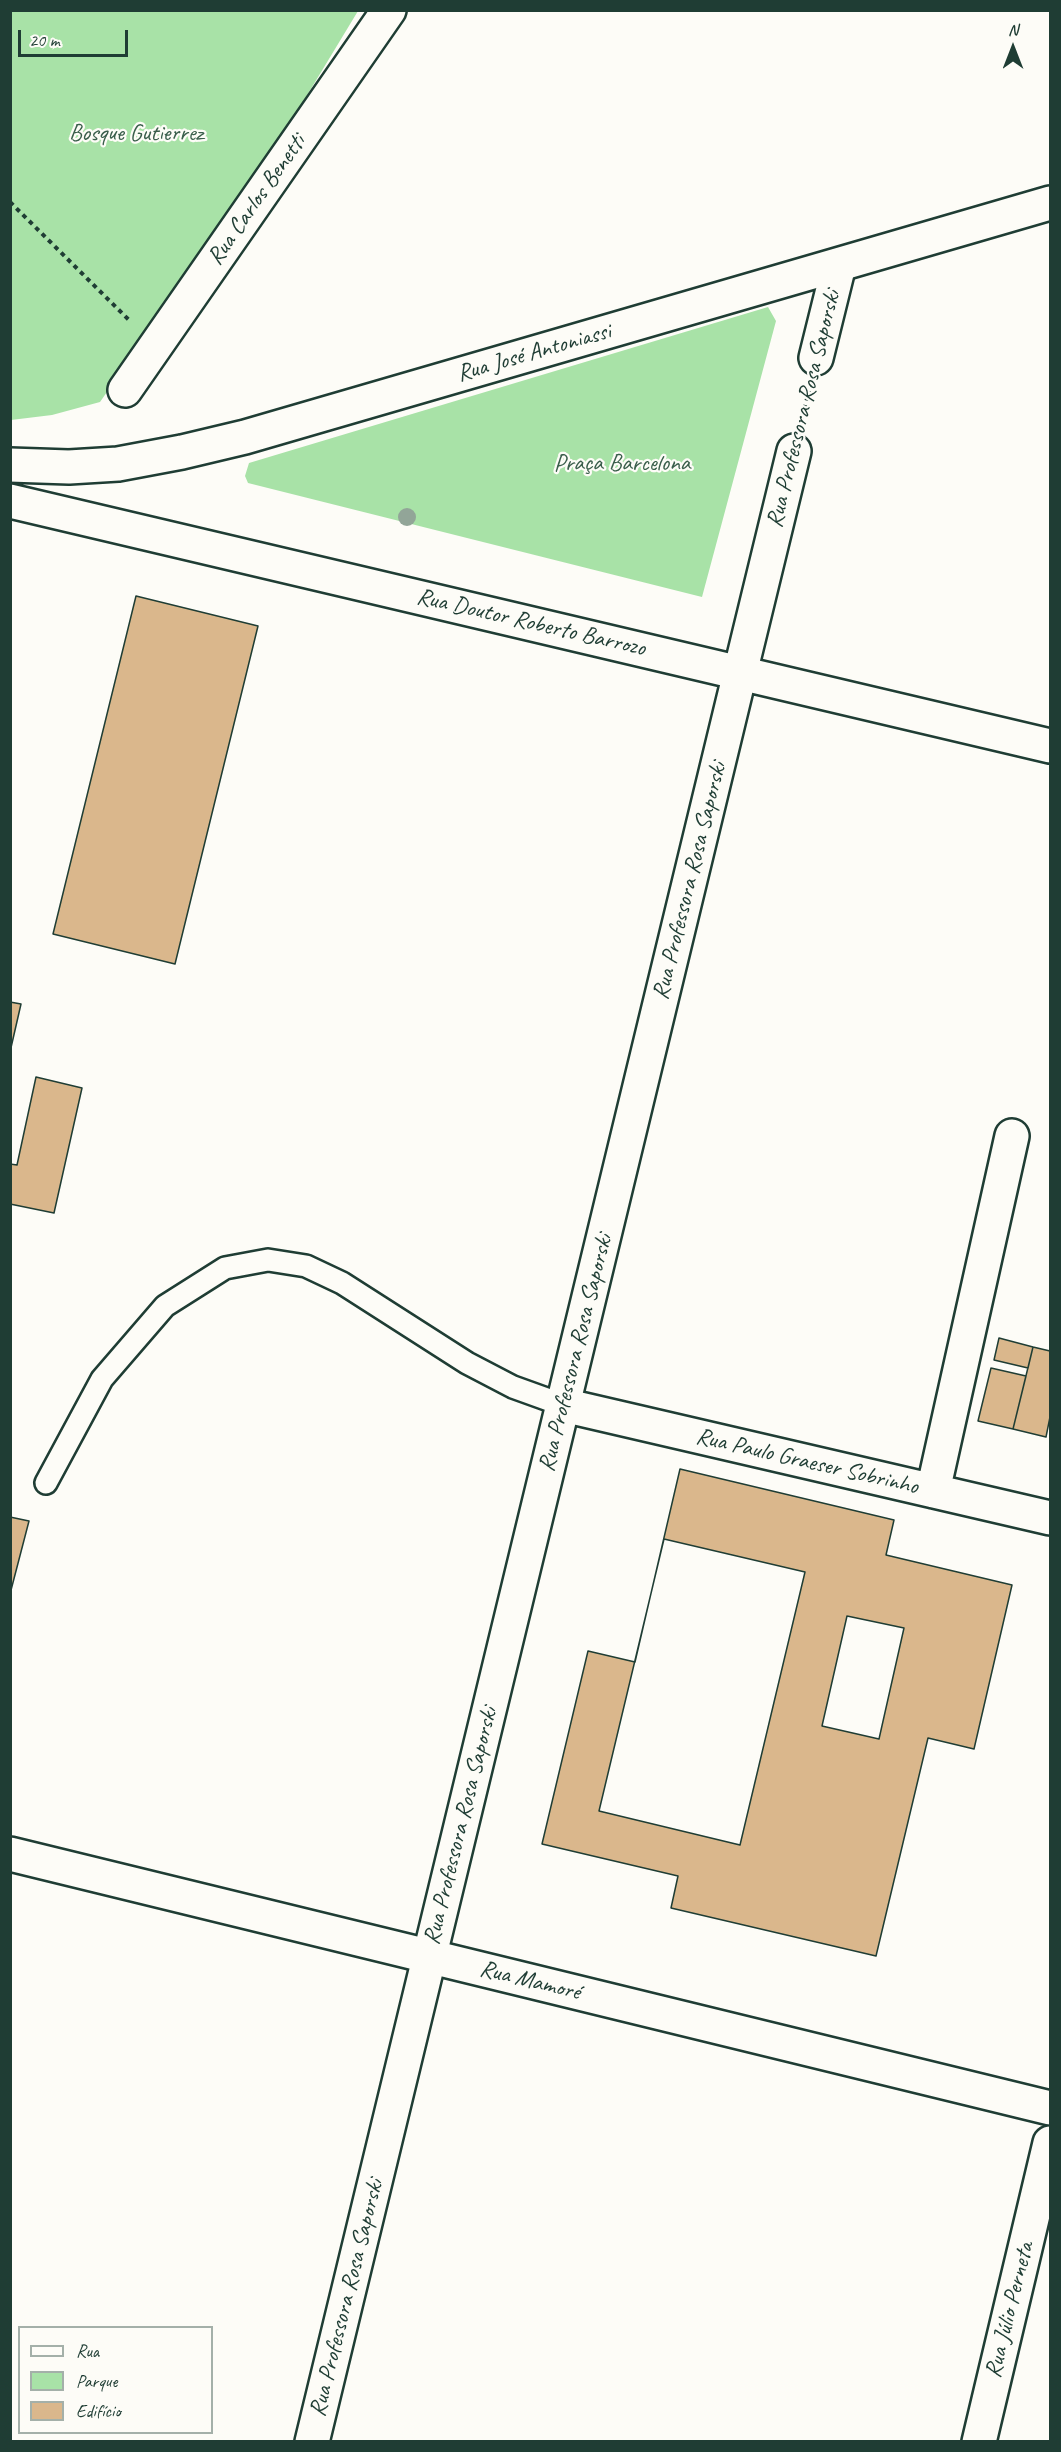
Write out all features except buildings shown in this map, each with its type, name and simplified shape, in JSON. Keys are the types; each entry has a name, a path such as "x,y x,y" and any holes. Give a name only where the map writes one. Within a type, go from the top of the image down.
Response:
{"street":[{"name":"Rua Carlos Benetti","path":"125,390 389,10"},
{"name":"Rua José Antoniassi","path":"10,465 69,467 118,464 245,437 1050,203"},
{"name":"Rua Professora Rosa Saporski","path":"816,358 839,265"},
{"name":"Rua Professora Rosa Saporski","path":"312,2442 794,451"},
{"name":"Rua Doutor Roberto Barrozo","path":"10,501 1050,747"},
{"path":"933,1491 1012,1136"},
{"name":"Rua Paulo Graeser Sobrinho","path":"563,1406 1050,1518"},
{"name":"Rua Mamoré","path":"10,1854 1050,2108"},
{"name":"Rua Júlio Perneta","path":"979,2442 1050,2143"}],"lane":[{"path":"46,1483 102,1379 165,1306 225,1268 268,1260 306,1266 342,1283 467,1363 513,1387 563,1406"}],"path":[{"path":"10,202 155,346"},
{"name":"Rua Professora Rosa Saporski","path":"794,451 816,358"}],"green space":[{"name":"Bosque Gutierrez","path":"11,11 358,11 263,168 100,402 52,415 11,420"},
{"name":"Praça Barcelona","path":"768,307 776,321 702,597 248,483 245,476 249,463"}]}
